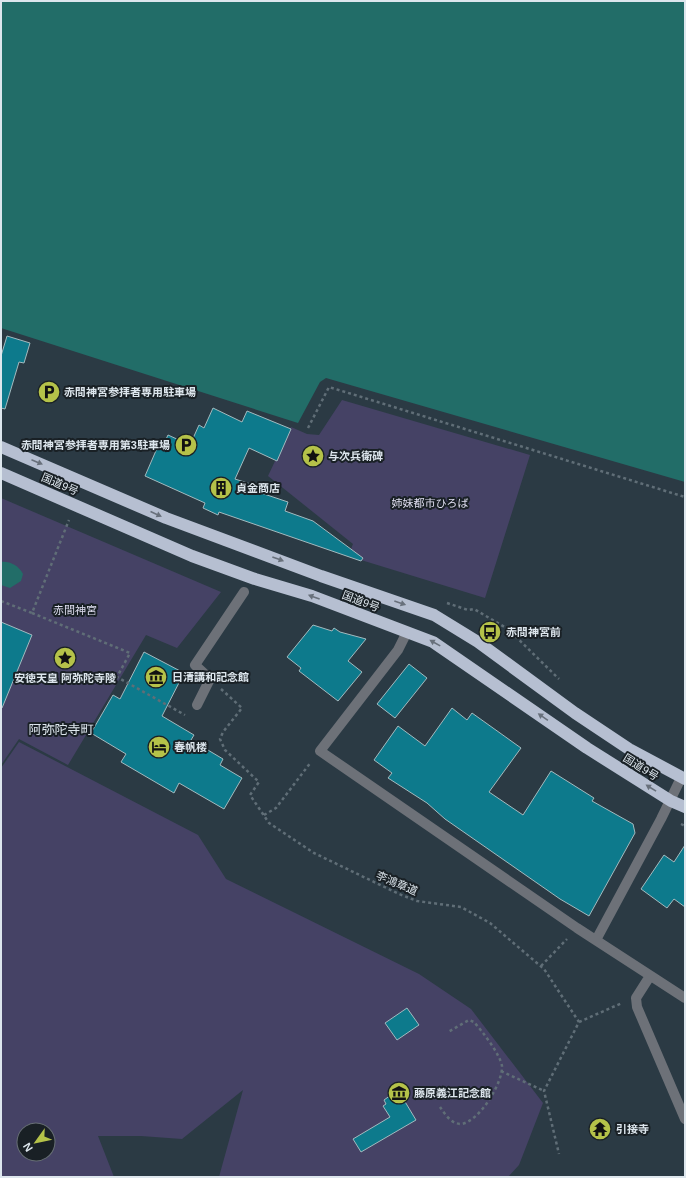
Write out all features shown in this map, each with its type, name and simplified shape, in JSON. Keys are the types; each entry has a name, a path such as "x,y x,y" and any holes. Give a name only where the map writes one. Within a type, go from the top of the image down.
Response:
{"highway":[{"name":"国道9号","path":"1,447 166,518 322,576 434,615 478,642 575,713 617,741 683,779"},
{"name":"国道9号","path":"1,473 192,556 255,579 312,596 433,642 587,748 671,801 685,807"}],"street":[{"path":"197,705 210,679 196,665 244,592"},
{"path":"407,632 398,650 320,752 577,928 685,998"},
{"path":"596,940 683,779"},
{"path":"650,976 636,998 637,1007 685,1119"}],"path":[{"path":"308,428 329,387 685,497"},
{"path":"32,613 69,520"},
{"path":"1,601 130,653 117,677 191,718 197,705"},
{"path":"446,602 468,610 474,610 508,629 560,680"},
{"name":"李鴻章道","path":"210,679 242,708 223,732 220,739 225,750 259,782 250,795 274,827 314,853 399,894 417,901 461,907 478,916 510,939 541,966 579,1022"},
{"path":"264,815 276,808 320,752"},
{"path":"681,824 685,826"},
{"path":"541,966 577,928"},
{"path":"559,1154 544,1091 579,1022 636,998"},
{"path":"440,1107 448,1119 456,1123 462,1124 468,1121 478,1113 491,1097 497,1086 501,1071 499,1058 474,1022 469,1020 448,1032"},
{"path":"501,1071 544,1091"}],"green space":[{"name":"姉妹都市ひろば","path":"342,400 530,455 485,598 348,556 353,544 268,476 291,427 307,434 319,435"},
{"name":"赤間神宮","path":"1,498 221,592 177,648 146,635 68,765 19,739 1,765"},
{"path":"19,742 198,835 226,879 419,974 471,1009 543,1103 519,1165 508,1177 219,1177 243,1090 182,1139 141,1136 98,1136 114,1177 1,1177 1,768"}],"shaded area":[{"path":"1,1 685,1 685,482 326,378 320,382 298,423 1,328"},
{"path":"1,562 11,563 17,566 23,574 21,581 10,588 1,585"}],"building":[{"path":"7,336 30,343 24,363 19,362 5,409 1,408 1,356"},
{"path":"213,408 242,422 247,411 291,429 277,461 249,448 235,479 263,488 261,493 288,502 285,511 313,521 363,558 361,561 219,512 218,515 203,508 205,503 145,476 158,446 162,448 168,435 190,445 199,425 204,428"},
{"path":"1,622 32,635 2,708 1,707"},
{"path":"313,625 332,631 334,628 340,632 366,639 348,661 362,672 338,701 299,671 301,668 287,657"},
{"name":"春帆楼","path":"144,652 184,673 162,716 194,735 191,740 223,759 220,765 242,778 224,809 179,783 174,793 121,762 126,754 91,733 113,695 120,699"},
{"path":"409,664 427,678 395,718 377,704"},
{"path":"452,708 467,720 472,713 521,748 489,792 523,815 551,771 594,798 592,801 633,824 635,833 589,916 560,899 445,819 427,803 388,778 392,773 374,760 398,726 425,746"},
{"path":"685,845 685,907 674,899 667,908 641,889 664,855 674,862"},
{"path":"407,1008 419,1025 397,1040 385,1023"},
{"path":"398,1090 416,1120 361,1152 353,1139 390,1117 383,1106 386,1104 384,1100"}],"place":[{"name":"赤間神宮参拝者専用駐車場","path":"49,392"},
{"name":"赤間神宮参拝者専用第3駐車場","path":"186,445"},
{"name":"与次兵衛碑","path":"313,456"},
{"name":"貞金商店","path":"221,488"},
{"name":"赤間神宮前","path":"490,632"},
{"name":"安徳天皇 阿弥陀寺陵","path":"65,658"},
{"name":"日清講和記念館","path":"156,677"},
{"name":"春帆楼","path":"159,747"},
{"name":"藤原義江記念館","path":"399,1093"},
{"name":"引接寺","path":"600,1129"}],"district":[{"name":"阿弥陀寺町","path":"61,729"}]}
